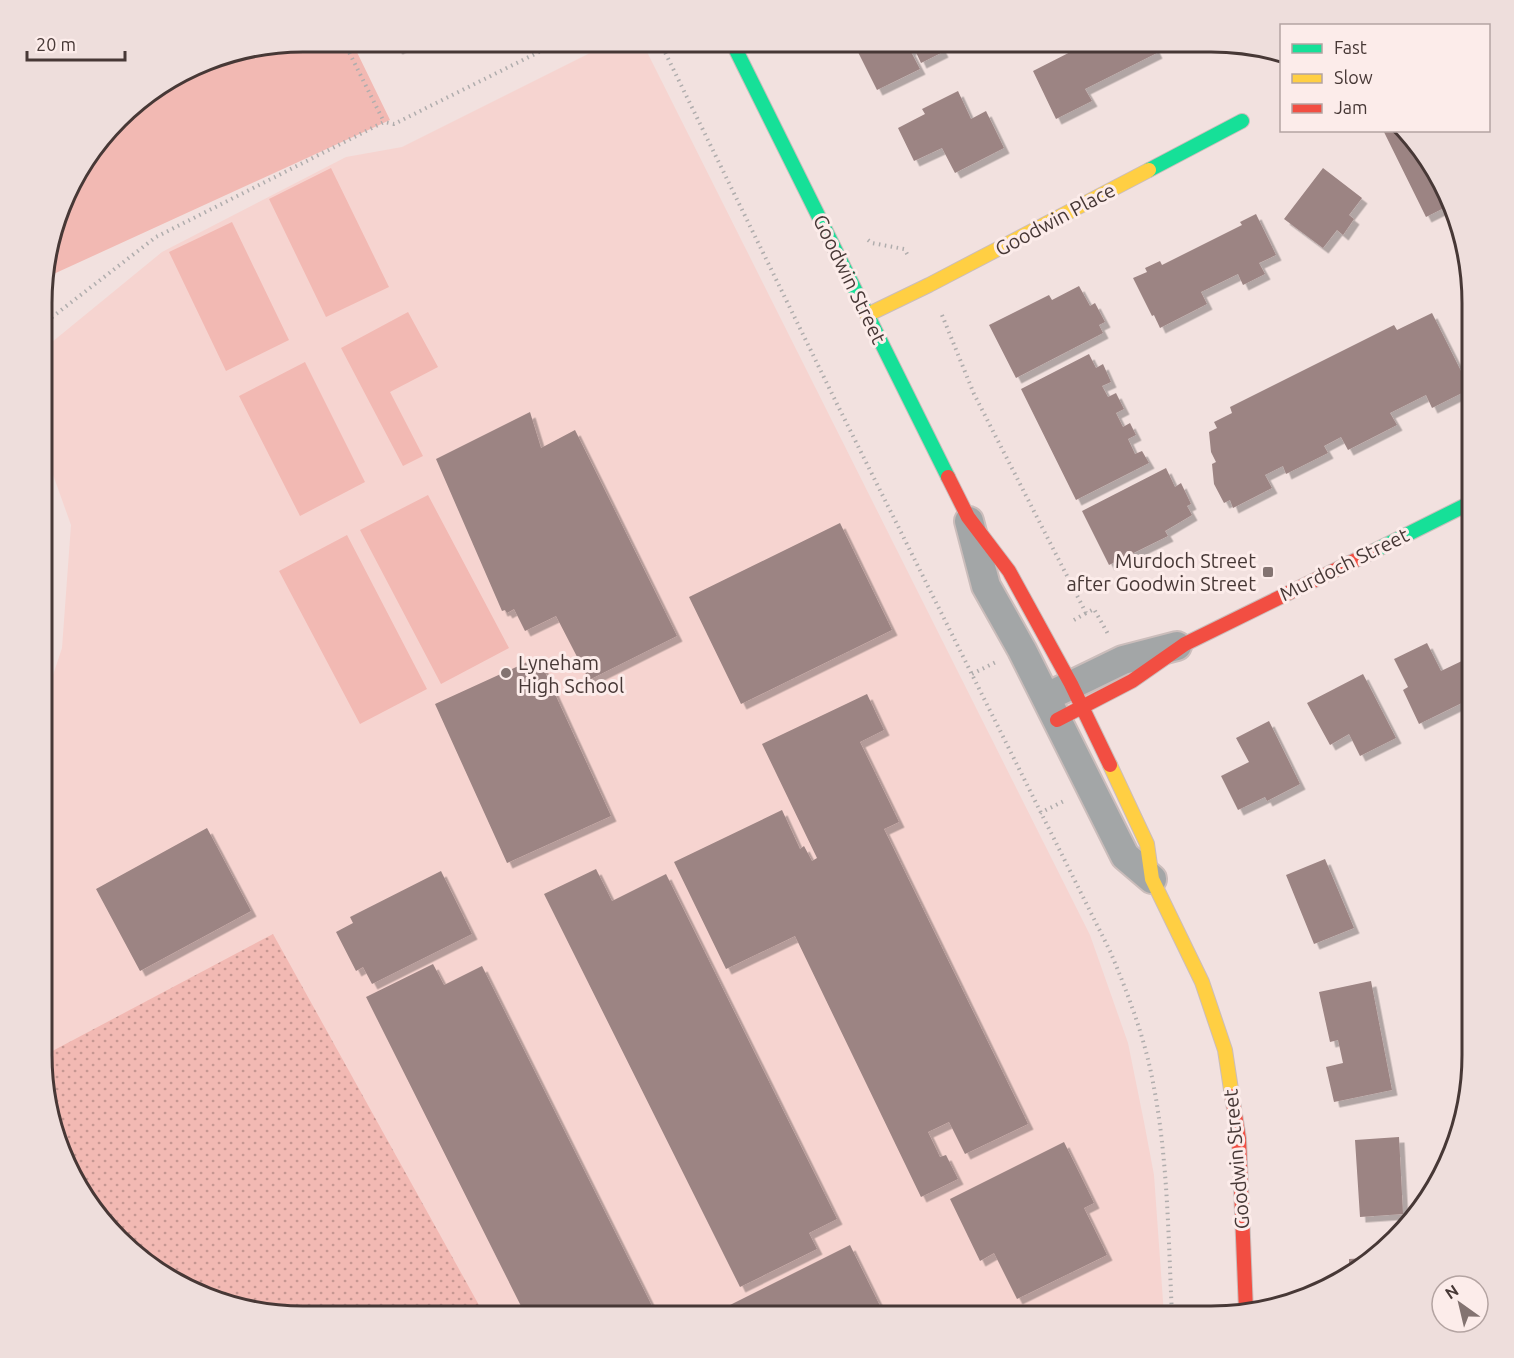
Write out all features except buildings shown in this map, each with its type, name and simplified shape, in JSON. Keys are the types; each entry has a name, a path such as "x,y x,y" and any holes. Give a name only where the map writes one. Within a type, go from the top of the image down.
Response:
{"street":[{"name":"Goodwin Street","path":"737,52 968,517 1009,571 1076,696 1147,844 1152,879 1202,982 1225,1050 1239,1139 1246,1303"},
{"name":"Goodwin Place","path":"867,315 929,285 1242,121"},
{"name":"Murdoch Street","path":"1051,709 1076,696 1123,660 1185,644 1462,506"},
{"name":"Goodwin Street","path":"968,517 986,586 1125,856 1152,879"}],"path":[{"path":"349,52 384,122"},
{"path":"52,317 156,237 384,122 394,124 539,52"},
{"path":"665,52 842,414 1110,951 1128,993 1150,1067 1161,1129 1166,1175 1172,1306"}],"shaded area":[{"path":"303,52 357,52 390,120 55,274 61,238 78,192 104,151 126,126 151,104 192,78 254,57"},
{"name":"Lyneham High School","path":"592,52 647,52 1090,935 1128,1043 1144,1122 1154,1175 1163,1306 287,1305 238,1297 192,1280 178,1272 151,1254 126,1232 95,1194 78,1166 61,1120 52,1055 52,678 62,648 71,525 52,472 52,342 162,252 346,157 402,147"},
{"path":"331,168 389,287 326,317 269,199"},
{"path":"232,222 289,340 226,371 169,252"},
{"path":"408,312 438,367 390,392 423,456 403,466 341,348"},
{"path":"305,362 365,482 300,516 239,396"},
{"path":"428,495 509,648 441,684 360,530"},
{"path":"347,535 427,689 360,724 279,571"},
{"path":"273,934 479,1306 287,1305 238,1297 192,1280 178,1272 151,1254 126,1232 104,1207 78,1166 57,1104 52,1051"}],"traffic: fast":[{"path":"737,52 948,477"},
{"path":"1149,170 1242,121"},
{"path":"1374,551 1462,507"}],"traffic: slow":[{"path":"867,315 1149,170"},
{"path":"1110,765 1147,844 1152,879 1202,982 1225,1050 1232,1096"}],"traffic: jam":[{"path":"948,477 968,517 1009,571 1071,684 1110,765"},
{"path":"1057,720 1132,681 1185,644 1374,551"},
{"path":"1232,1096 1239,1139 1246,1303"}],"place":[{"name":"Murdoch Street after Goodwin Street","path":"1268,572"},
{"name":"Lyneham High School","path":"506,673"}]}
